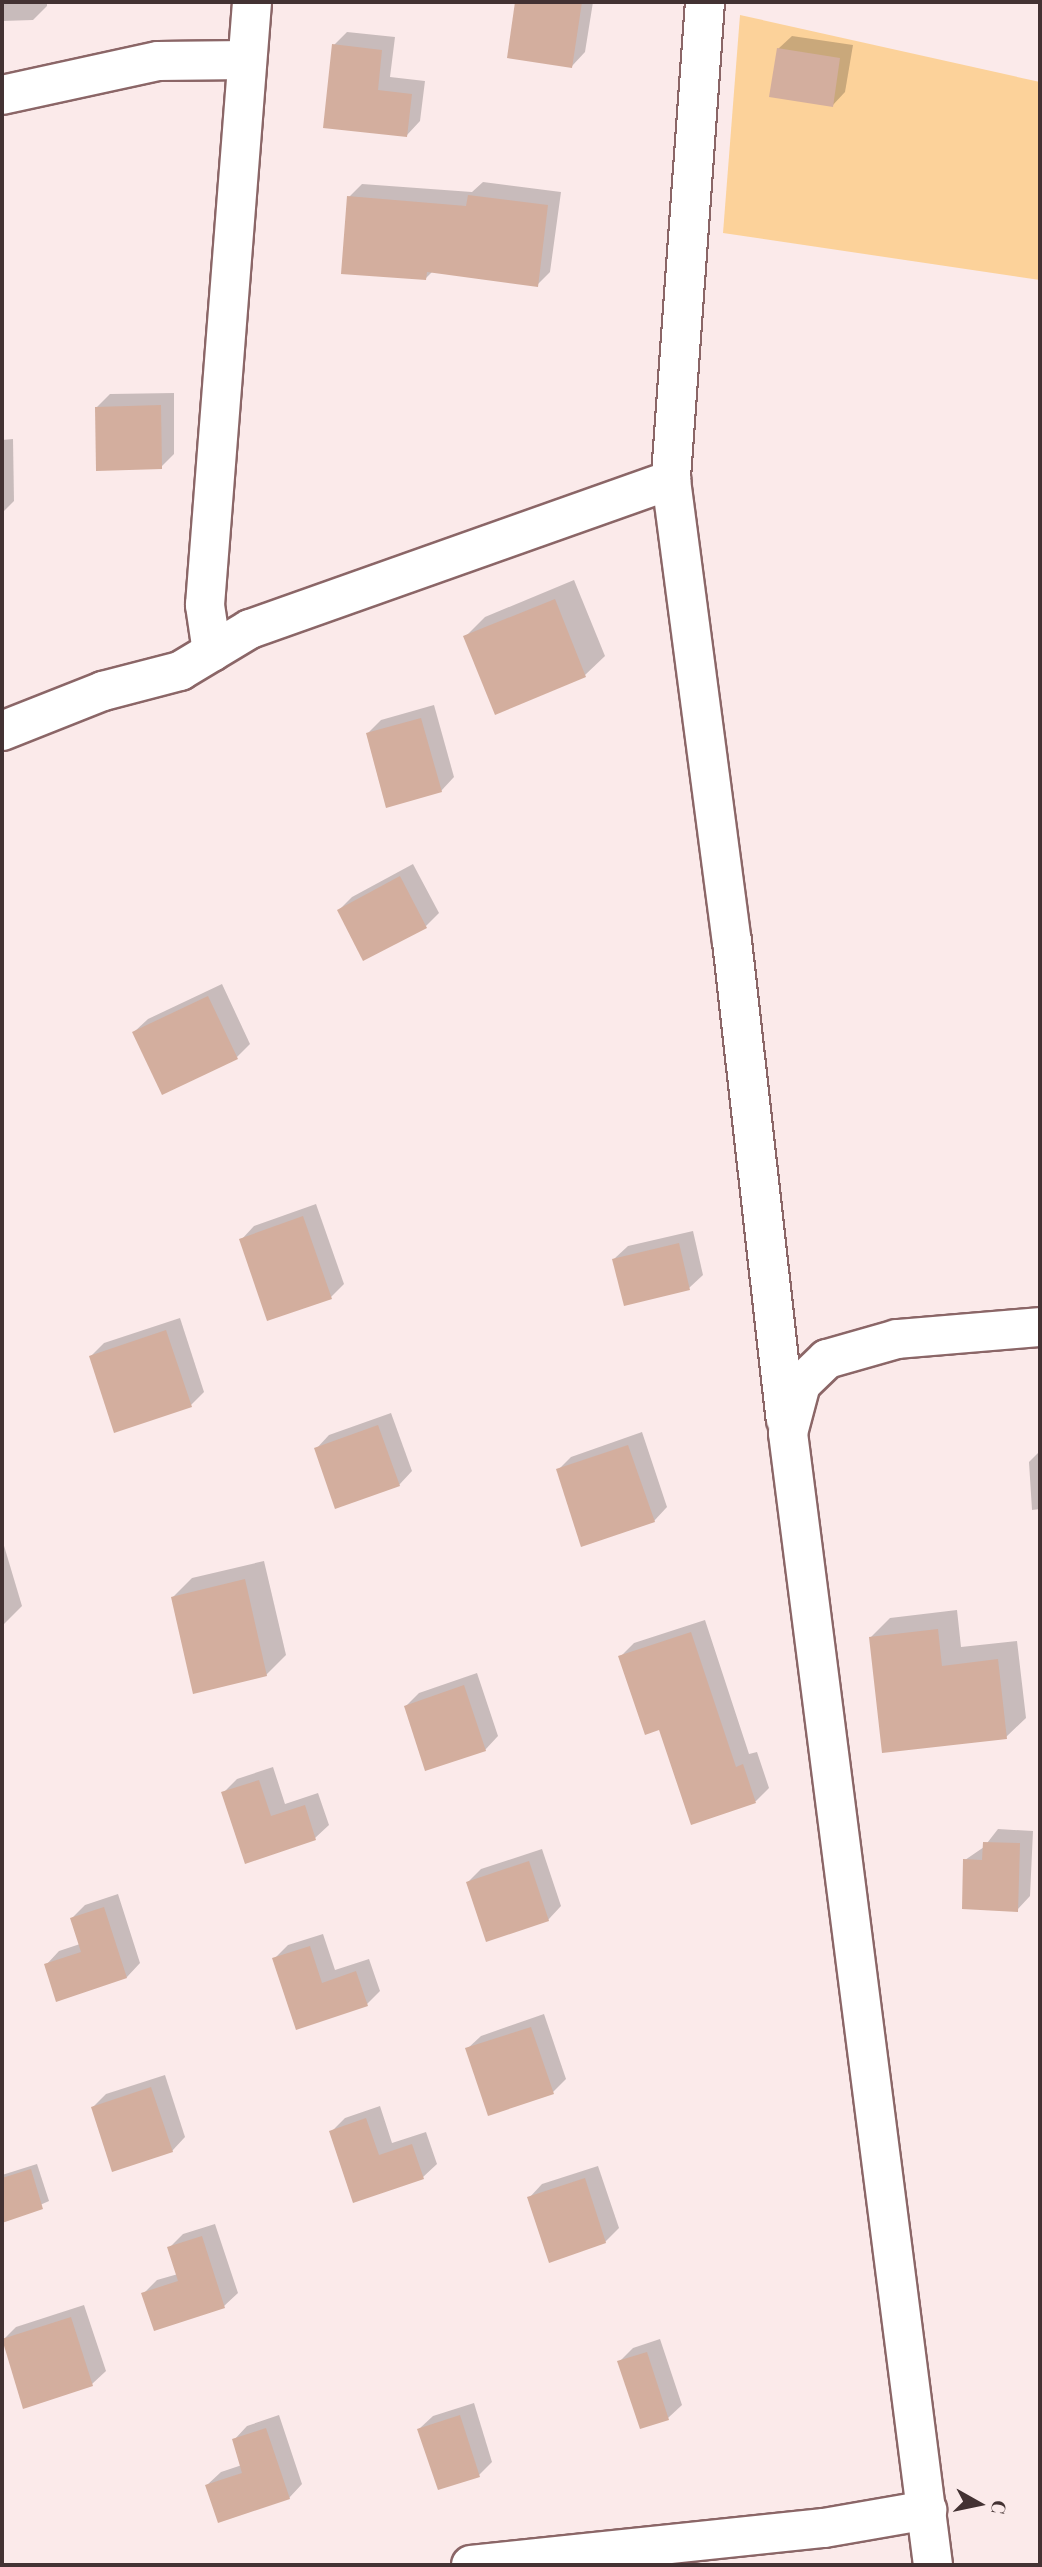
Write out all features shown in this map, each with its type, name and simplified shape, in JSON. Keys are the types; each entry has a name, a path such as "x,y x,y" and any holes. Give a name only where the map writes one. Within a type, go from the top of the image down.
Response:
{"street":[{"path":"212,652 205,605 252,2"},
{"path":"705,2 671,480 732,941 788,1433 933,2565"},
{"path":"2,95 158,61 247,60"},
{"path":"2,731 103,691 180,671 250,629 671,480"},
{"path":"788,1433 802,1384 827,1359 897,1339 1040,1327"},
{"path":"471,2565 824,2528 927,2510"}],"shaded area":[{"path":"740,15 1040,82 1040,280 723,233"}],"building":[{"path":"515,2 582,2 572,68 507,58"},
{"path":"332,44 382,50 378,90 412,94 407,137 323,128"},
{"path":"777,48 840,58 833,107 769,97"},
{"path":"468,195 548,205 538,287 427,272 426,280 341,274 347,196 466,206"},
{"path":"161,405 162,469 96,471 95,407"},
{"path":"555,599 586,677 495,715 463,636"},
{"path":"421,718 442,792 386,808 366,733"},
{"path":"400,876 427,928 363,961 337,910"},
{"path":"208,996 238,1059 162,1095 132,1032"},
{"path":"303,1216 332,1299 267,1321 239,1239"},
{"path":"679,1243 690,1290 624,1306 612,1259"},
{"path":"166,1330 192,1407 114,1433 89,1356"},
{"path":"378,1425 400,1486 335,1509 314,1448"},
{"path":"628,1445 655,1522 581,1547 556,1469"},
{"path":"245,1579 267,1676 193,1694 171,1597"},
{"path":"938,1629 942,1666 998,1659 1007,1739 882,1753 869,1637"},
{"path":"691,1632 736,1767 743,1764 756,1803 691,1825 659,1730 645,1735 618,1656"},
{"path":"464,1685 486,1751 425,1771 404,1706"},
{"path":"259,1780 271,1816 305,1805 316,1840 245,1864 221,1792"},
{"path":"983,1842 1020,1843 1018,1912 962,1909 963,1859 982,1860"},
{"path":"529,1861 549,1921 486,1942 466,1882"},
{"path":"104,1907 127,1978 56,2002 44,1964 81,1952 70,1918"},
{"path":"310,1946 322,1983 356,1971 368,2006 296,2030 272,1958"},
{"path":"531,2027 554,2094 488,2116 465,2048"},
{"path":"151,2087 173,2152 112,2172 91,2107"},
{"path":"366,2118 379,2155 412,2144 424,2179 353,2203 329,2131"},
{"path":"31,2169 43,2209 2,2223 2,2178"},
{"path":"585,2178 606,2243 549,2263 527,2197"},
{"path":"202,2236 225,2308 154,2331 141,2293 178,2281 167,2247"},
{"path":"71,2317 93,2386 23,2409 2,2339"},
{"path":"647,2352 669,2420 640,2429 617,2361"},
{"path":"460,2415 480,2477 438,2490 417,2429"},
{"path":"266,2428 290,2499 218,2523 205,2485 242,2473 232,2439"}]}
